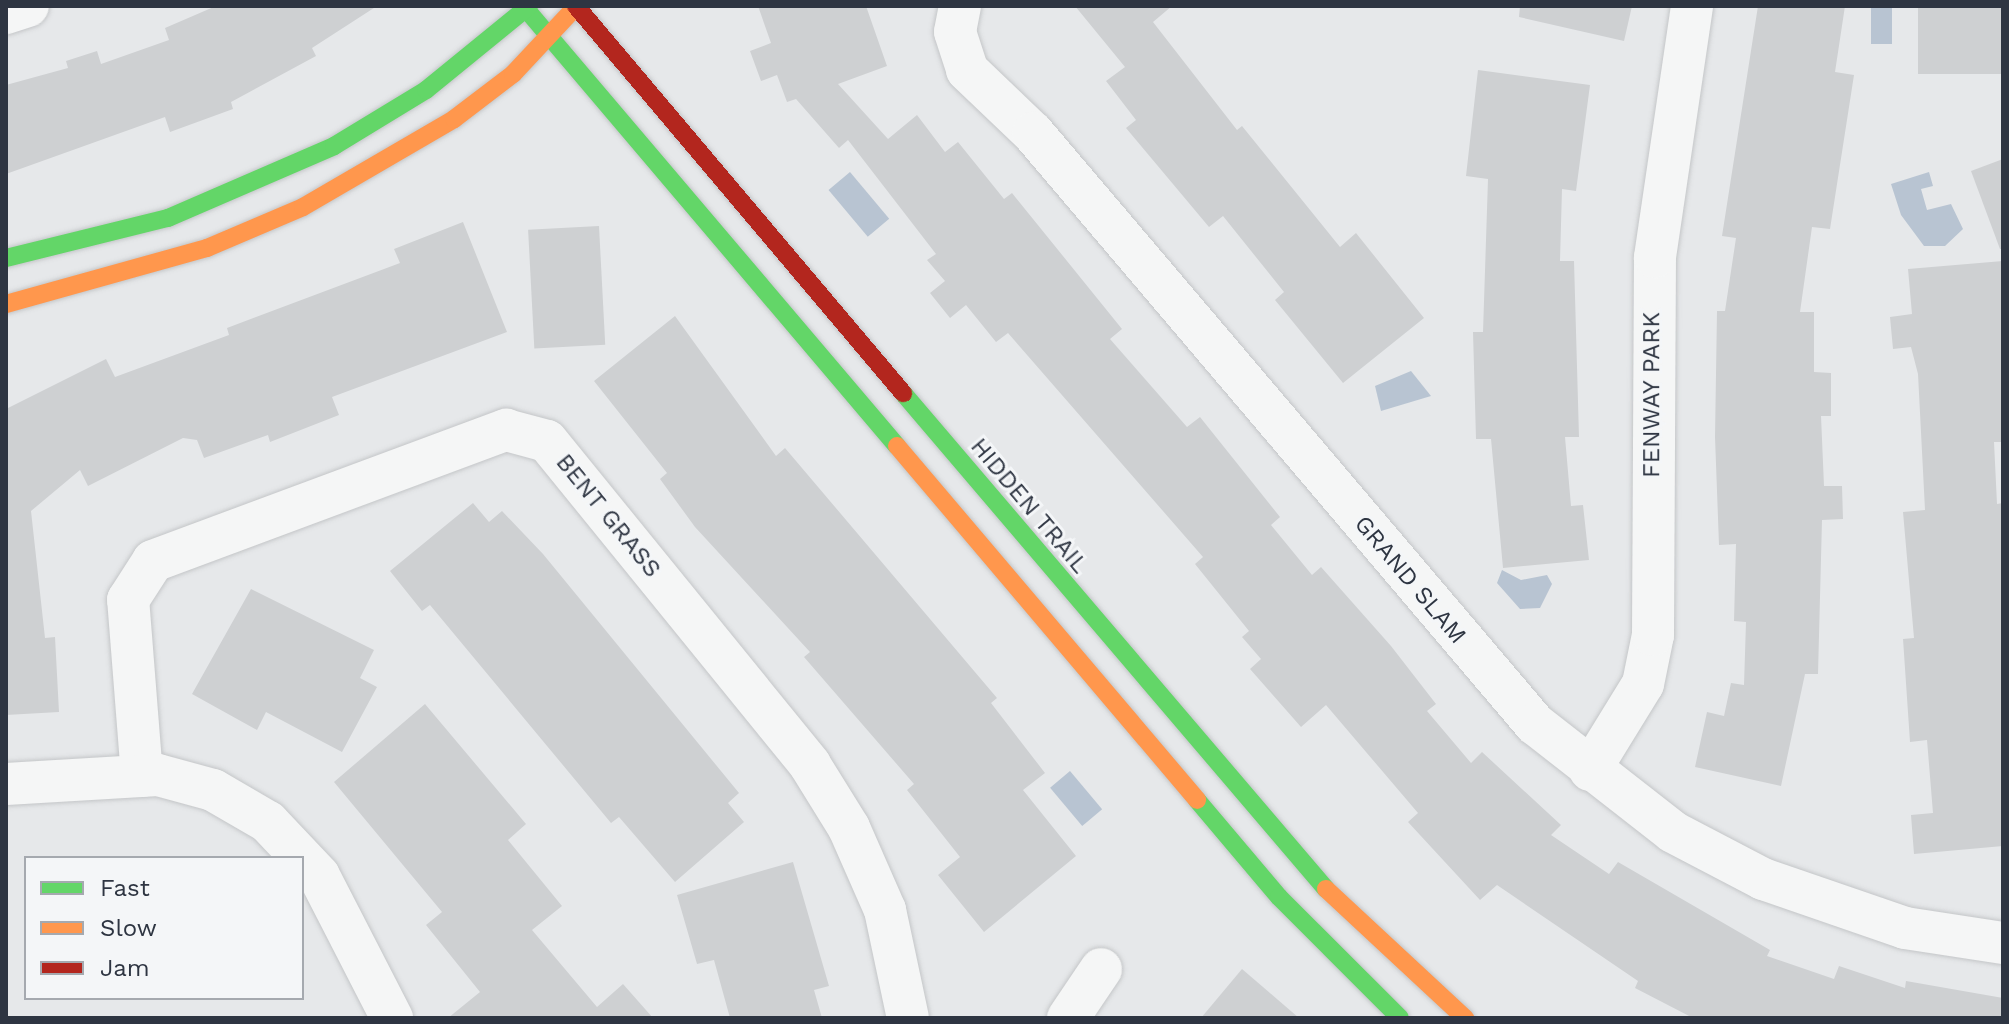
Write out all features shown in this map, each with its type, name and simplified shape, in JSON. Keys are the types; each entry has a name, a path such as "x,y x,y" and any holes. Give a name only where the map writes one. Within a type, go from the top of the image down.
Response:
{"street":[{"path":"6,13 28,6"},
{"path":"6,304 163,262 303,207 454,119 513,74 576,6"},
{"name":"HIDDEN TRAIL","path":"576,6 1265,822 1328,892 1465,1018"},
{"name":"FENWAY PARK","path":"1590,770 1643,684 1653,635 1655,257 1692,6"},
{"path":"6,258 168,218 334,146 426,90 528,7 1279,897 1400,1018"},
{"name":"GRAND SLAM","path":"957,19 967,70 1033,133 1483,666 1590,770 1673,832 1763,879 1905,928 2003,943"},
{"name":"BENT GRASS","path":"142,776 128,600 153,561 506,430 547,441 810,765 849,828 885,910 908,1018"},
{"path":"6,784 142,776 213,790 268,822 300,856"},
{"path":"304,860 319,876 392,1018"},
{"path":"1068,1018 1101,969"}],"water":[{"path":"1871,6 1892,6 1892,44 1871,44"},
{"path":"850,172 889,219 868,237 829,190"},
{"path":"1929,172 1933,186 1921,189 1927,210 1951,204 1963,229 1945,246 1924,246 1901,215 1891,184"},
{"path":"1411,371 1431,396 1381,411 1375,386"},
{"path":"1502,570 1521,580 1547,575 1552,584 1540,608 1520,609 1497,583"},
{"path":"1070,771 1102,809 1082,826 1050,788"}],"building":[{"path":"216,6 377,6 312,48 316,56 231,102 233,109 170,132 165,117 6,174 6,85 68,68 66,61 97,51 101,64 169,40 165,28"},
{"path":"758,6 866,6 887,66 838,84 888,139 917,115 945,152 958,142 1004,199 1012,193 1122,329 1110,339 1187,427 1200,417 1280,517 1271,525 1312,575 1321,567 1391,646 1436,704 1427,711 1471,763 1482,752 1561,825 1551,835 1609,874 1618,862 1770,950 1767,956 1834,979 1839,966 1905,988 1906,981 2003,998 2003,1018 1693,1018 1635,988 1638,981 1497,885 1480,900 1408,822 1418,813 1326,705 1301,727 1250,669 1261,659 1242,637 1249,631 1195,564 1203,557 1008,333 996,342 966,305 950,318 930,293 945,281 927,260 936,254 848,140 839,148 796,99 787,102 777,75 761,81 750,51 771,43"},
{"path":"1075,6 1172,6 1153,22 1237,130 1242,126 1340,247 1356,233 1424,318 1343,383 1275,300 1284,292 1223,216 1209,227 1126,128 1136,120 1106,81 1125,67"},
{"path":"1520,6 1632,6 1624,41 1519,17"},
{"path":"1758,6 1845,6 1835,72 1854,75 1830,229 1812,227 1800,312 1814,312 1814,372 1831,373 1831,416 1821,416 1824,486 1842,486 1843,519 1822,520 1818,674 1805,674 1781,786 1695,767 1707,712 1724,716 1731,683 1744,685 1746,622 1734,621 1736,544 1719,545 1715,437 1717,311 1725,311 1736,238 1722,236"},
{"path":"1918,6 2003,6 2003,74 1918,74"},
{"path":"1478,70 1590,85 1576,191 1562,189 1560,261 1574,261 1579,437 1565,437 1571,506 1583,505 1589,560 1503,568 1491,439 1476,439 1473,332 1483,332 1488,179 1466,176"},
{"path":"2003,159 2003,249 2000,249 1971,171"},
{"path":"463,222 507,332 332,397 339,415 270,442 268,435 204,458 197,440 183,438 88,486 80,470 31,511 45,638 55,637 59,712 6,715 6,409 106,359 115,377 229,335 227,328 400,263 394,249"},
{"path":"599,226 605,345 534,349 528,230"},
{"path":"2003,261 2003,442 1994,442 1997,504 2003,503 2003,846 1914,854 1911,815 1933,813 1927,740 1910,742 1903,639 1914,638 1903,512 1925,510 1918,374 1911,347 1893,349 1890,317 1912,314 1908,269"},
{"path":"675,316 776,456 785,448 997,698 991,703 1045,773 1023,790 1076,856 984,932 938,875 960,857 907,790 914,784 804,657 810,652 695,527 660,479 667,473 594,381"},
{"path":"473,503 489,522 502,511 543,554 739,793 728,803 744,822 675,882 619,817 611,823 430,605 422,611 390,571"},
{"path":"251,589 374,650 360,678 377,687 342,752 266,712 257,730 192,694"},
{"path":"425,704 526,824 508,840 562,906 532,930 597,1007 623,984 653,1018 448,1018 480,992 426,925 442,912 334,782"},
{"path":"793,862 829,986 814,990 822,1018 730,1018 714,960 697,964 677,895"},
{"path":"1242,969 1299,1018 1201,1018"}],"traffic: fast":[{"path":"6,258 168,218 334,146 426,90 529,6"},
{"path":"526,9 897,446"},
{"path":"903,393 1326,889"},
{"path":"1197,800 1279,897 1400,1018"}],"traffic: slow":[{"path":"6,304 207,248 303,207 454,119 513,74 570,13"},
{"path":"897,446 1197,800"},
{"path":"1326,889 1465,1018"}],"traffic: jam":[{"path":"576,6 903,393"}]}
